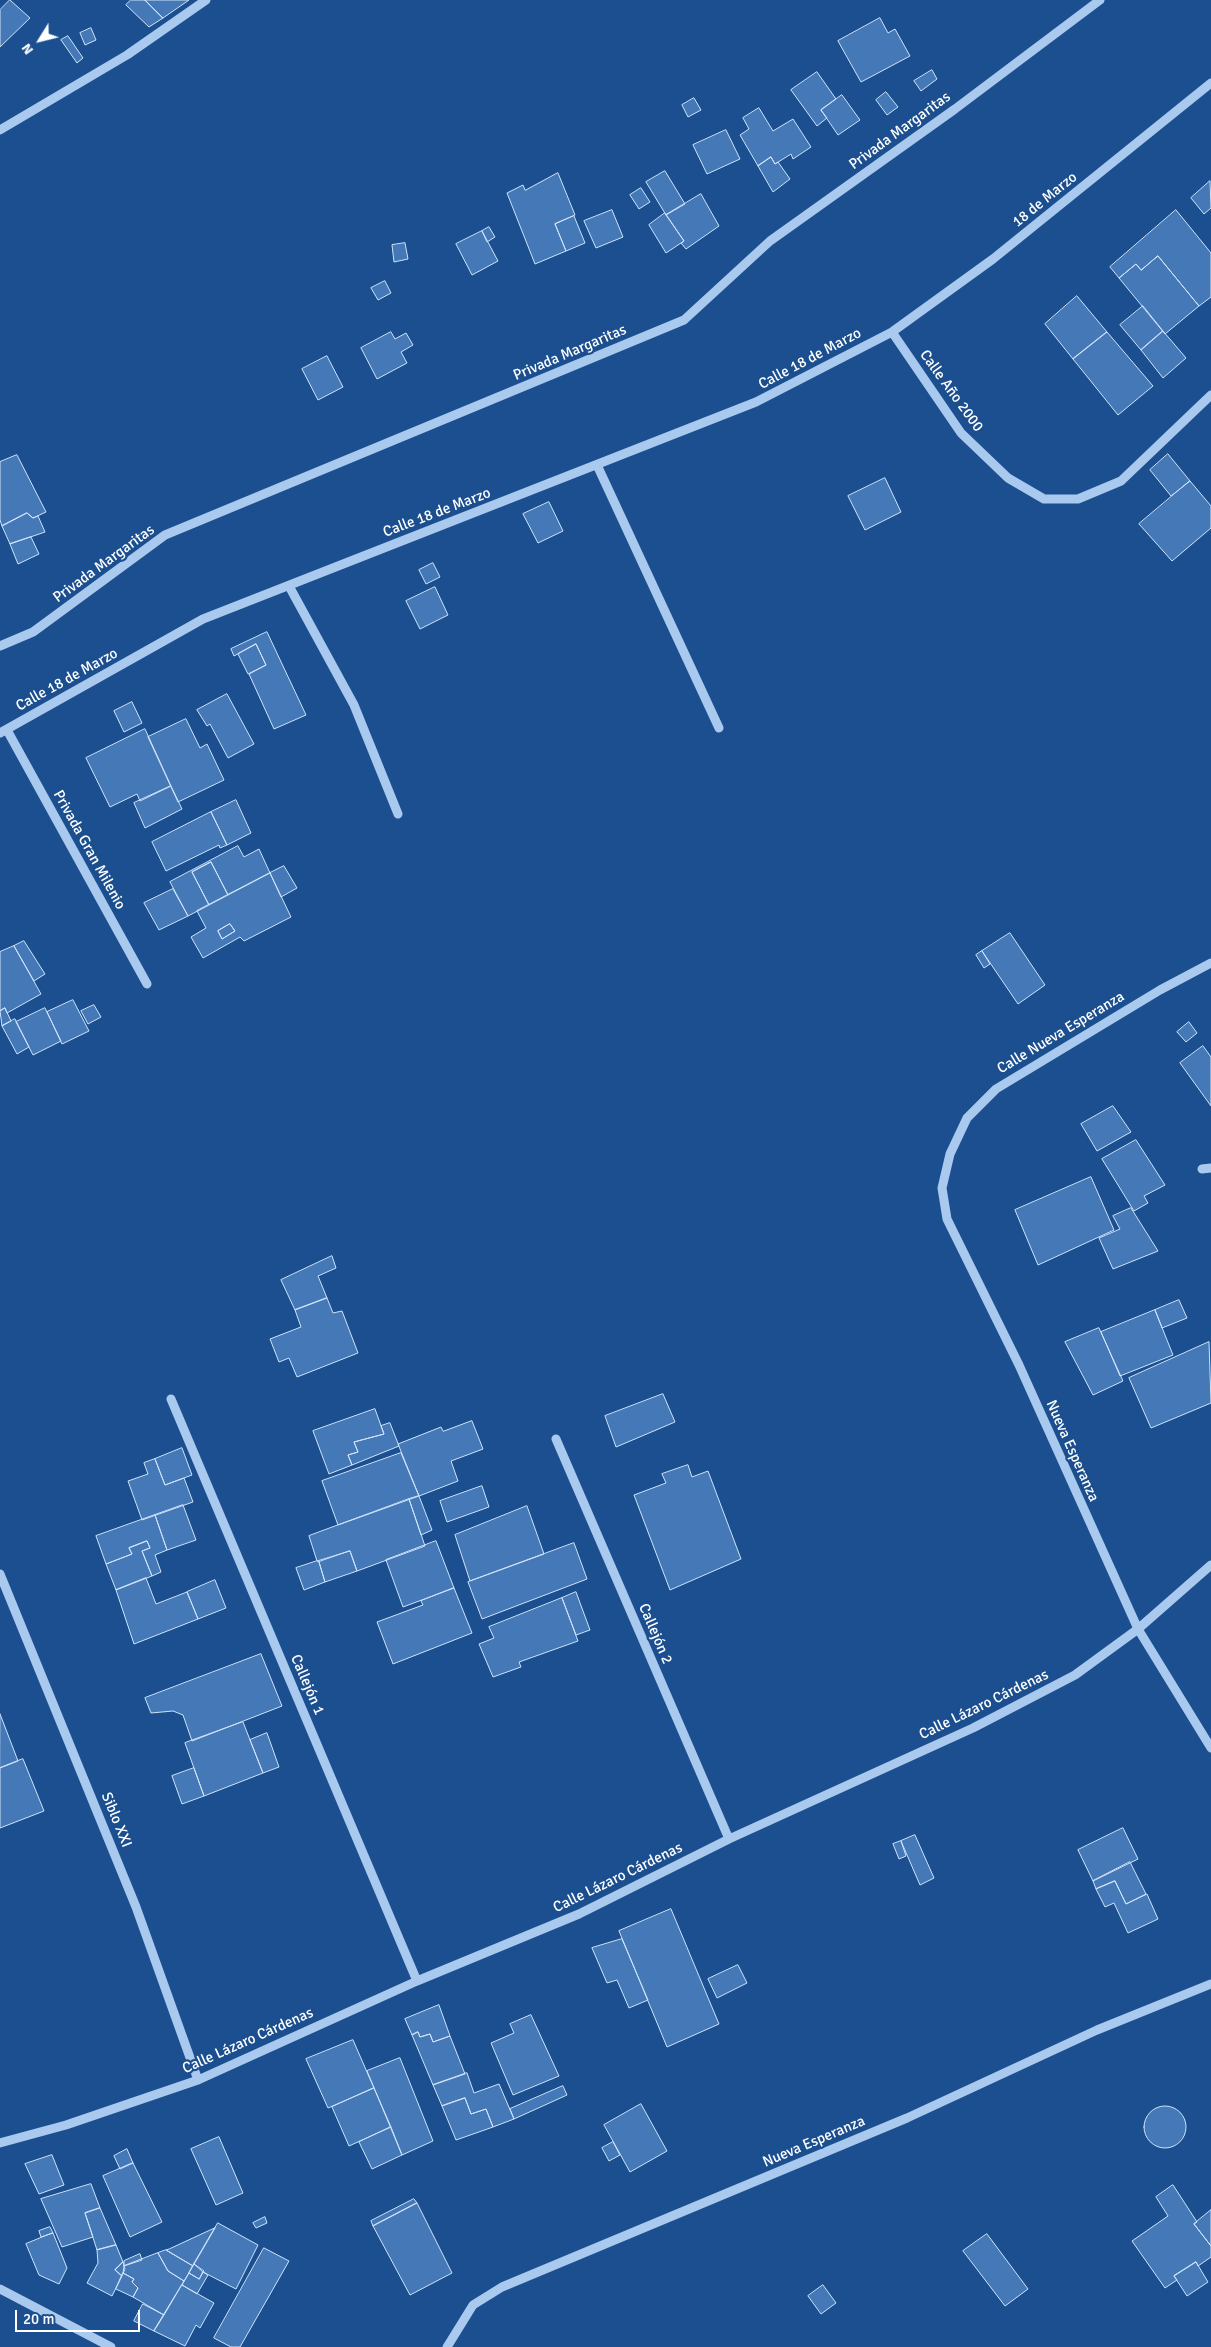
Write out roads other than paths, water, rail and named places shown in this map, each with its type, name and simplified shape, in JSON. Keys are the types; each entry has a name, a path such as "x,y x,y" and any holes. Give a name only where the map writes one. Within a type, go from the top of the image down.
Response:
{"street":[{"path":"0,130 127,55 206,0"},
{"name":"Privada Margaritas","path":"0,646 33,632 165,535 684,320 770,241 970,97 1100,0"},
{"name":"18 de Marzo","path":"892,332 994,259 1211,83"},
{"name":"Calle Año 2000","path":"892,332 962,433 1008,478 1044,500 1078,499 1121,481 1211,395"},
{"name":"Calle 18 de Marzo","path":"4,732 203,619 756,402 892,332"},
{"path":"597,465 720,728"},
{"path":"289,586 354,705 398,814"},
{"name":"Privada Gran Milenio","path":"4,732 147,984"},
{"name":"Calle Nueva Esperanza","path":"950,1154 967,1118 996,1089 1160,990 1211,963"},
{"name":"Nueva Esperanza","path":"950,1154 942,1188 947,1219 1019,1365 1138,1629 1211,1748"},
{"name":"Callejón 1","path":"171,1399 417,1981"},
{"name":"Callejón 2","path":"556,1439 729,1839"},
{"name":"Calle Lázaro Cárdenas","path":"0,2143 66,2125 198,2080 417,1981 579,1914 729,1839 972,1728 1075,1675 1138,1629 1211,1565"},
{"name":"Siblo XXI","path":"0,1574 136,1907 198,2080"},
{"name":"Nueva Esperanza","path":"447,2347 474,2305 502,2287 907,2118 1097,2030 1211,1984"},
{"path":"0,2289 111,2347"}]}
